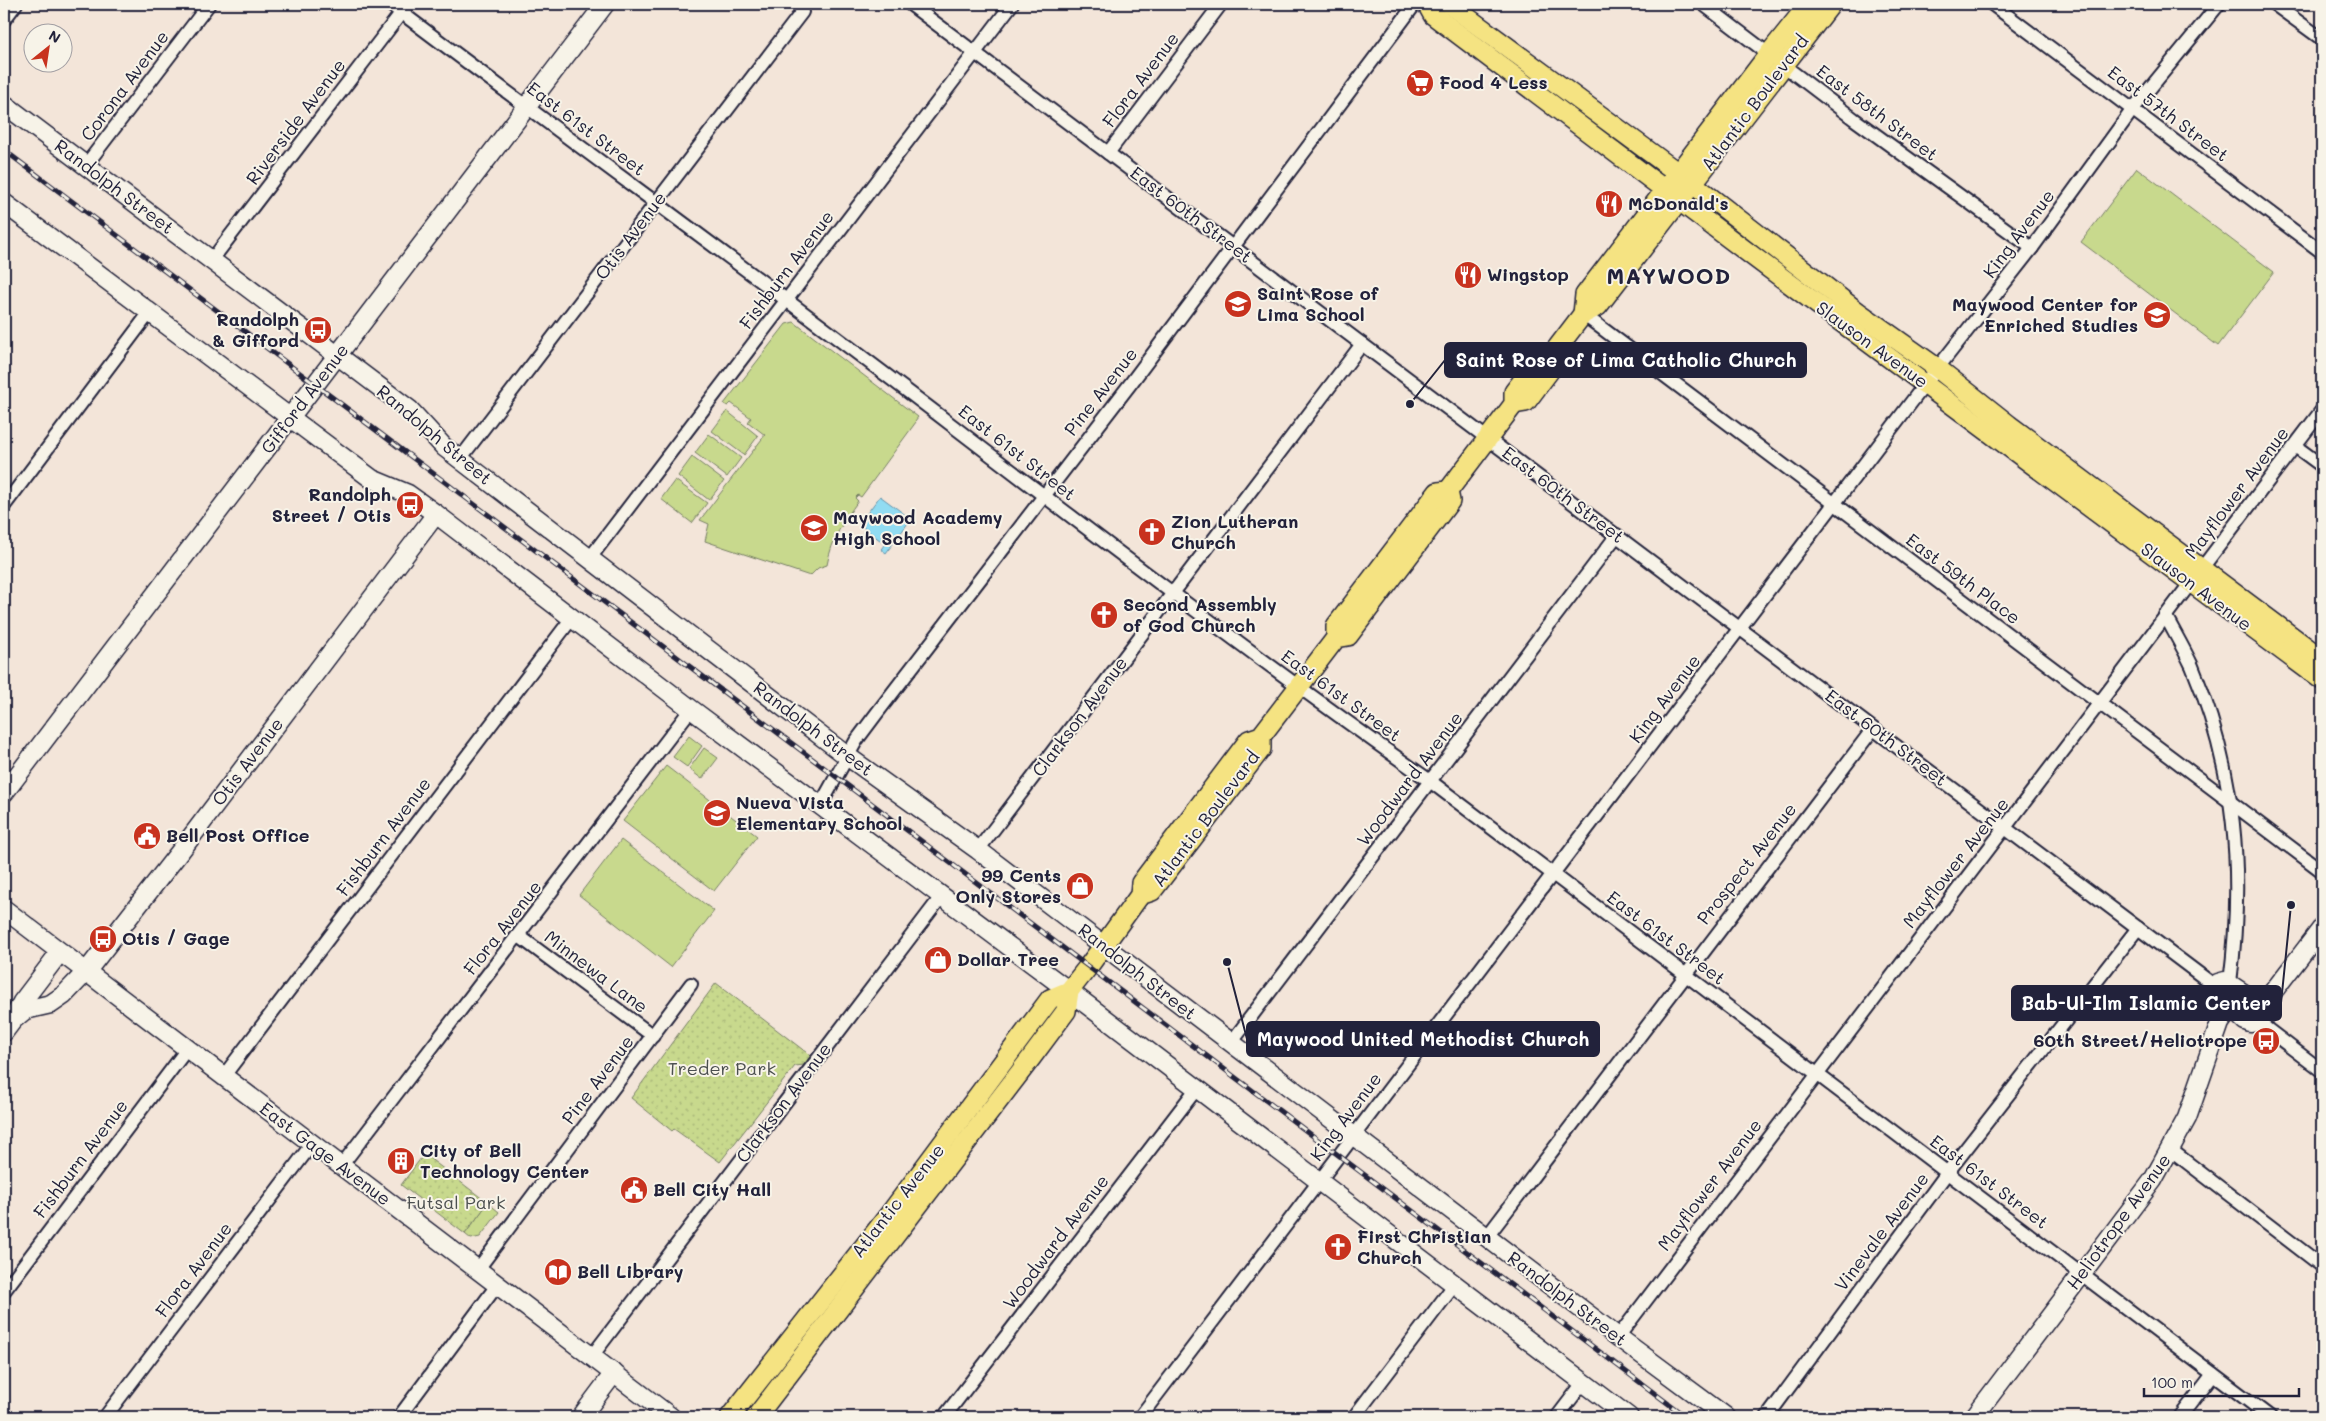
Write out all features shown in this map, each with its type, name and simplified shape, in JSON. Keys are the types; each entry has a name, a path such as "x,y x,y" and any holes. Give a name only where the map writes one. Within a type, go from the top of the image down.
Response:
{"main road":[{"name":"Slauson Avenue","path":"1426,4 1433,15 1925,384 2197,575 2322,659"},
{"name":"Slauson Avenue","path":"1449,4 1693,184 1858,312 1937,368 2197,575 2322,680"},
{"name":"Atlantic Boulevard","path":"1583,314 1585,295 1677,173 1809,4"},
{"name":"Atlantic Boulevard","path":"1102,949 1140,895 1152,891 1198,834 1261,750 1261,736 1336,638 1350,634 1450,501 1448,491 1514,404 1514,392 1541,356 1551,356 1583,314 1598,306 1831,4"},
{"name":"Atlantic Avenue","path":"730,1417 887,1218 1050,999 1069,991 1102,949"},
{"name":"Atlantic Avenue","path":"756,1417 1032,1058 1066,1011 1069,991"}],"street":[{"path":"4,20 16,4"},
{"name":"Corona Avenue","path":"86,165 209,4"},
{"name":"East 61st Street","path":"390,4 405,8 527,106 655,204 786,300 1042,496 1174,593 1298,688 1430,782 1553,874 2270,1417"},
{"name":"Gifford Avenue","path":"4,793 605,4"},
{"name":"East 60th Street","path":"910,4 2138,928 2223,984 2260,1014 2322,1071"},
{"name":"Fishburn Avenue","path":"590,558 1012,4"},
{"name":"Flora Avenue","path":"1108,153 1221,4"},
{"name":"Pine Avenue","path":"820,806 847,756 877,713 1042,496 1131,383 1415,4"},
{"name":"East 58th Street","path":"1703,4 1854,119 2032,248"},
{"name":"East 57th Street","path":"1992,4 2322,252"},
{"name":"King Avenue","path":"1140,1417 1937,368 2032,248 2133,110 2219,4"},
{"path":"2274,4 2322,39"},
{"name":"Riverside Avenue","path":"212,261 405,8"},
{"name":"Otis Avenue","path":"460,460 802,12"},
{"name":"Randolph Street","path":"4,104 410,410 444,447 460,460 847,756 978,850 1102,949 1726,1417"},
{"path":"5,208 150,312 372,479 408,494 436,514 691,709 1069,991 1629,1417"},
{"path":"4,506 150,312"},
{"name":"East 59th Place","path":"1583,314 2322,872"},
{"name":"Clarkson Avenue","path":"978,850 1362,344"},
{"name":"Mayflower Avenue","path":"1618,1337 2322,410"},
{"path":"2295,446 2322,466"},
{"name":"Otis Avenue","path":"8,1026 25,1010 51,1004 64,996 86,972 188,842 436,514"},
{"name":"Woodward Avenue","path":"1230,1044 1617,535"},
{"path":"2165,615 2191,665 2208,709 2232,804 2237,903 2236,938 2223,984"},
{"name":"Fishburn Avenue","path":"223,1077 572,618"},
{"name":"Flora Avenue","path":"341,1166 691,709"},
{"name":"Prospect Avenue","path":"1486,1238 1873,728"},
{"name":"Clarkson Avenue","path":"592,1356 941,897"},
{"name":"East Gage Avenue","path":"4,909 671,1417"},
{"name":"Vinevale Avenue","path":"1767,1417 1947,1173 2138,928"},
{"path":"2260,1014 2322,928"},
{"name":"Minnewa Lane","path":"519,936 653,1036"},
{"path":"8,1026 22,1002 60,952"},
{"name":"Pine Avenue","path":"478,1269 691,984"},
{"name":"East 60th Street","path":"2223,984 2216,992 2245,1021 2250,1023 2260,1014"},
{"name":"Heliotrope Avenue","path":"1974,1417 2153,1180 2171,1150 2200,1085 2220,1023 2232,1008"},
{"name":"Fishburn Avenue","path":"4,1290 187,1049"},
{"name":"Woodward Avenue","path":"944,1417 1197,1088"},
{"name":"Flora Avenue","path":"104,1417 312,1144"},
{"path":"2171,1150 2322,1266"},
{"path":"399,1417 498,1284"},
{"path":"1354,1417 1455,1284"},
{"path":"581,1417 614,1373"},
{"path":"2180,1417 2213,1374"},
{"path":"1557,1417 1583,1383"}],"green space":[{"path":"2137,168 2274,272 2218,346 2081,242"},
{"path":"794,322 918,417 861,497 858,495 855,498 858,501 839,531 827,565 818,568 810,576 705,541 709,524 700,520 765,435 748,422 751,418 731,403 728,406 724,404 786,324"},
{"path":"727,411 758,436 744,455 712,431"},
{"path":"709,434 741,458 727,477 695,453"},
{"path":"692,457 724,481 709,500 678,476"},
{"path":"675,480 707,503 692,523 661,499"},
{"path":"689,736 702,746 687,767 673,757"},
{"path":"704,748 718,758 702,779 689,769"},
{"path":"666,766 757,836 714,891 623,821"},
{"path":"621,840 714,911 671,967 579,895"},
{"name":"Treder Park","path":"716,983 811,1056 804,1065 795,1066 720,1162 674,1129 672,1131 631,1098"},
{"name":"Futsal Park","path":"424,1154 488,1203 465,1234 401,1185"},
{"path":"488,1203 499,1212 480,1237 471,1239 465,1234"}],"water":[{"path":"880,496 911,519 886,553 881,549 885,544 859,524"}],"railway":[{"path":"4,150 1686,1417"}],"place":[{"name":"Food 4 Less","path":"1420,83"},
{"name":"McDonald's","path":"1609,204"},
{"name":"Wingstop","path":"1468,275"},
{"name":"Saint Rose of Lima School","path":"1238,304"},
{"name":"Maywood Center for Enriched Studies","path":"2157,315"},
{"name":"Randolph & Gifford","path":"318,330"},
{"name":"Saint Rose of Lima Catholic Church","path":"1410,404"},
{"name":"Randolph Street / Otis","path":"410,505"},
{"name":"Maywood Academy High School","path":"814,528"},
{"name":"Zion Lutheran Church","path":"1152,532"},
{"name":"Second Assembly of God Church","path":"1104,615"},
{"name":"Nueva Vista Elementary School","path":"717,813"},
{"name":"Bell Post Office","path":"147,836"},
{"name":"99 Cents Only Stores","path":"1080,886"},
{"name":"Bab-Ul-Ilm Islamic Center","path":"2291,905"},
{"name":"Otis / Gage","path":"103,939"},
{"name":"Dollar Tree","path":"938,960"},
{"name":"Maywood United Methodist Church","path":"1227,962"},
{"name":"60th Street/Heliotrope","path":"2266,1041"},
{"name":"City of Bell Technology Center","path":"401,1161"},
{"name":"Bell City Hall","path":"634,1190"},
{"name":"First Christian Church","path":"1338,1247"},
{"name":"Bell Library","path":"558,1272"}],"district":[{"name":"MAYWOOD","path":"1669,276"}]}
